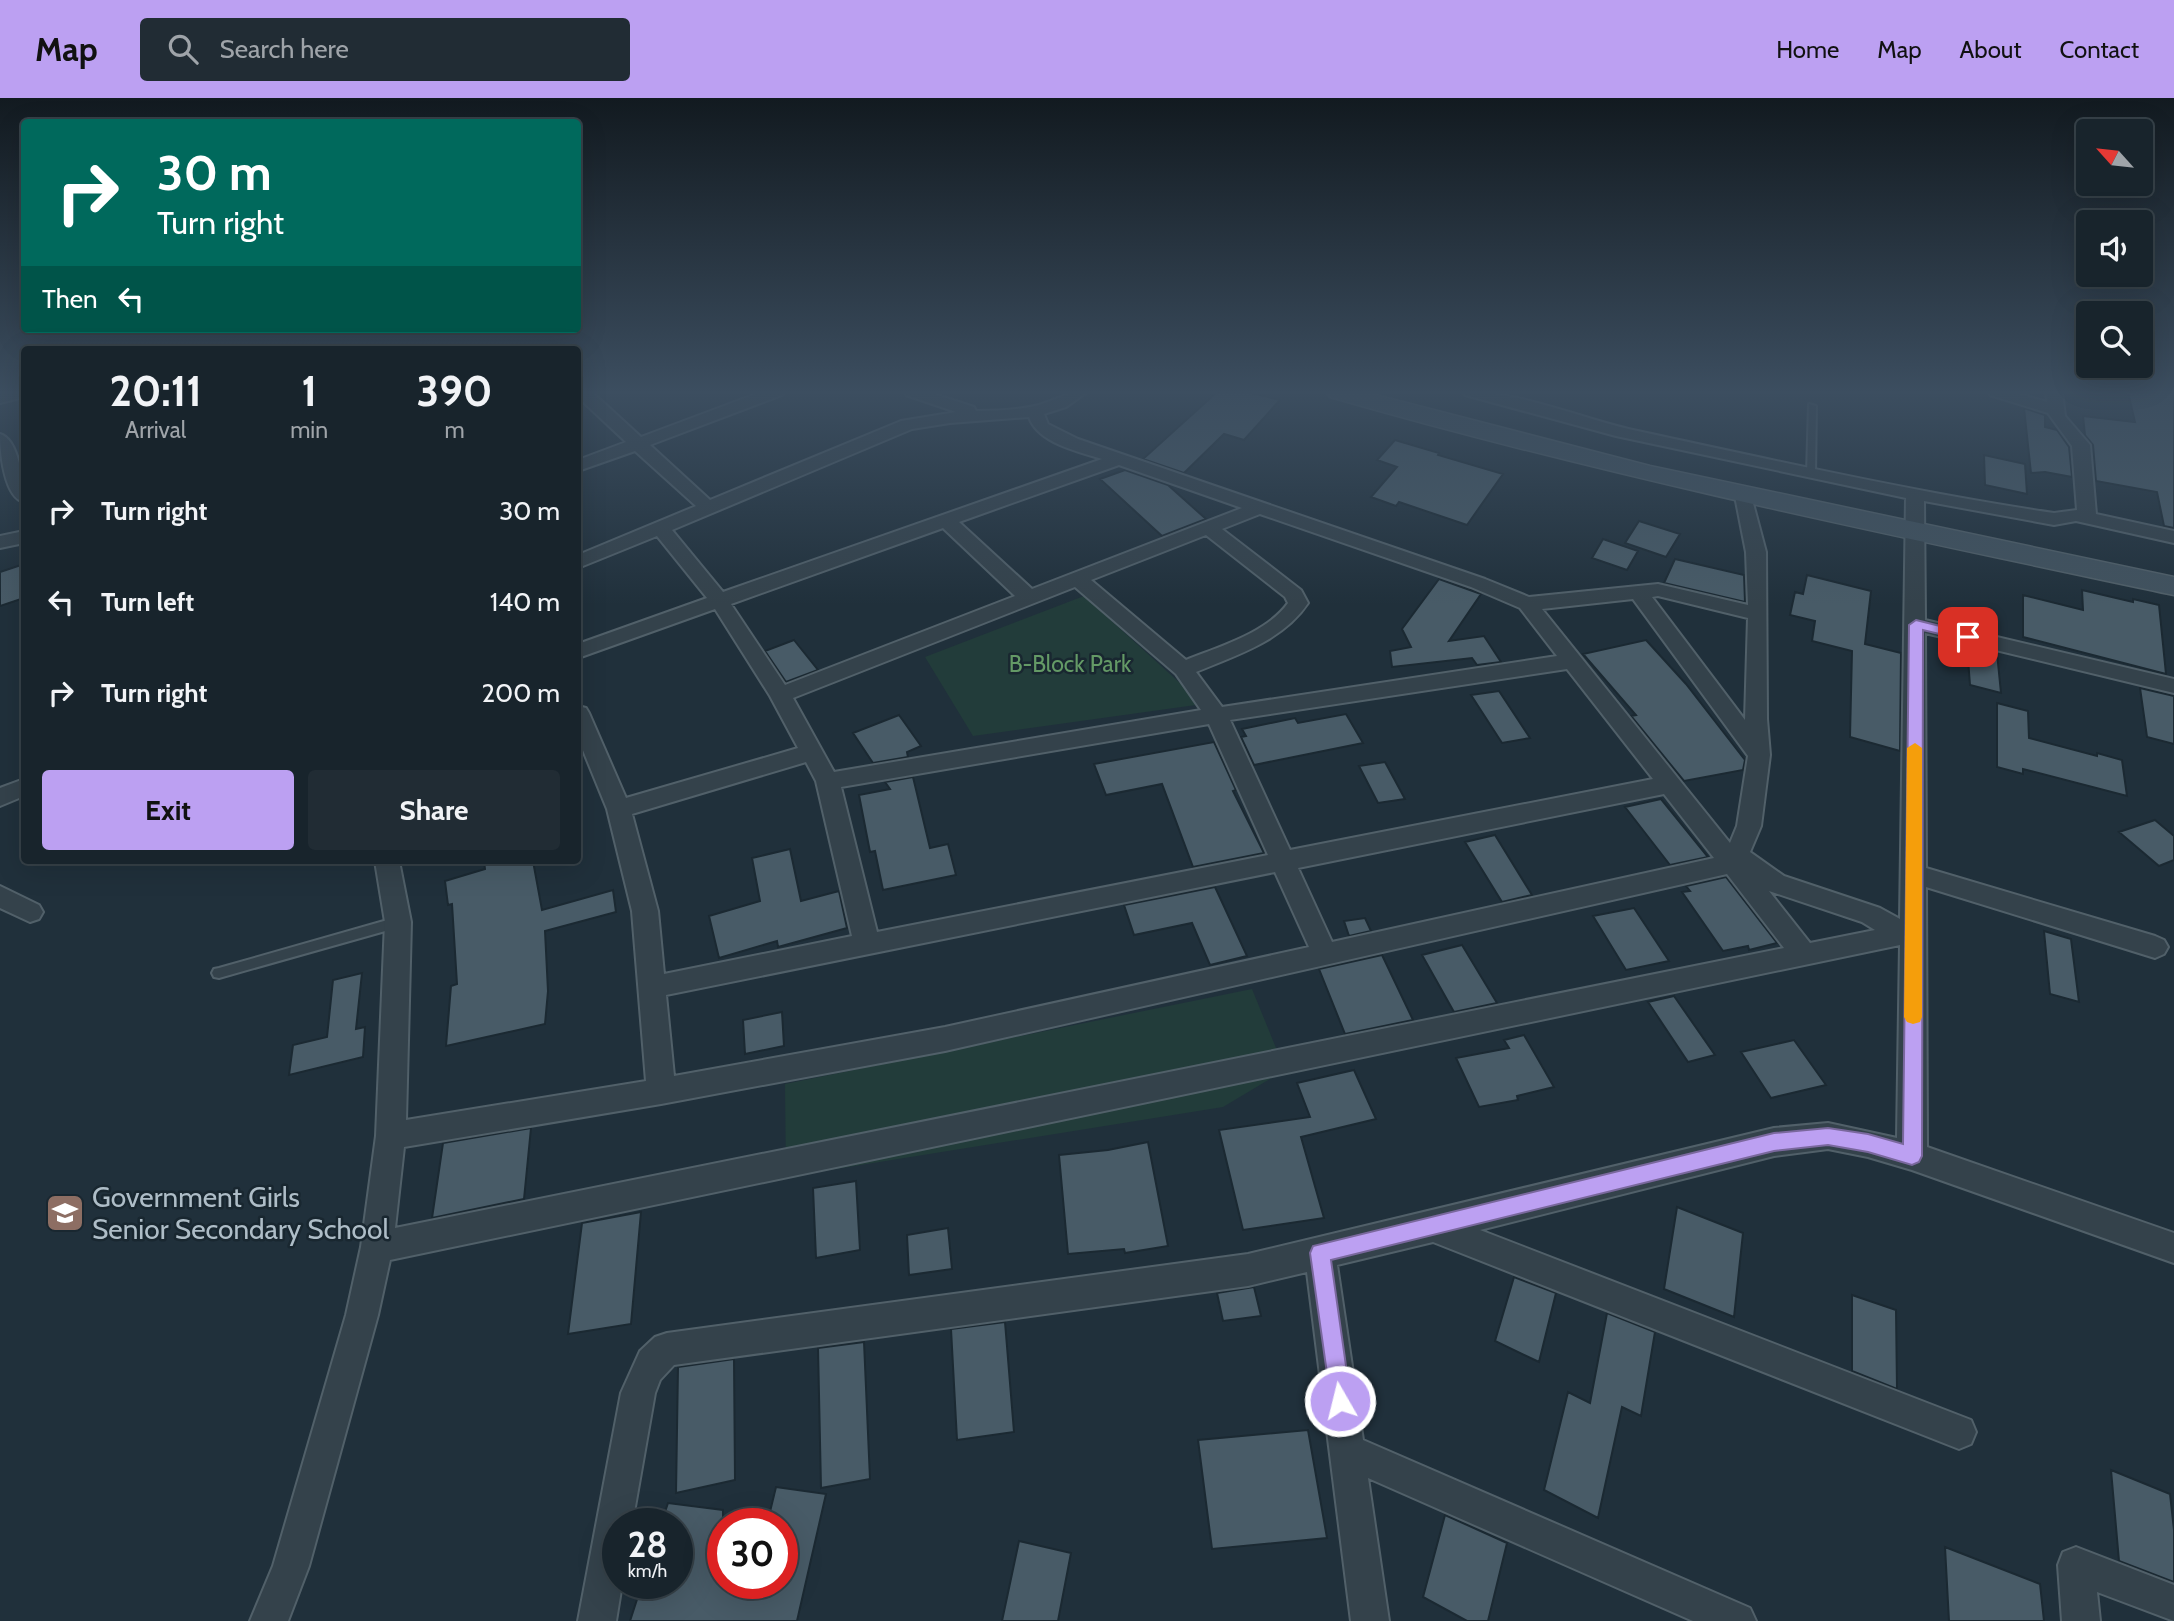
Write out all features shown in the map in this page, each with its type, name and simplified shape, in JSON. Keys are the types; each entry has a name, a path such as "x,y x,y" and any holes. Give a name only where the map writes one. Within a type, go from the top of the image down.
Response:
{"street":[{"path":"660,463 708,508"},
{"path":"581,561 816,463"},
{"path":"581,650 721,603 1108,463"},
{"path":"1136,463 1478,583 1527,604 1670,785 1735,860 1805,954"},
{"path":"1604,463 1744,496 1916,514 2054,519 2069,515 2174,537"},
{"path":"1680,463 2090,550 2174,571"},
{"path":"1761,463 1811,474 1916,514 2174,586"},
{"path":"2083,463 2087,517"},
{"path":"6,471 21,493"},
{"path":"1735,860 1749,826 1759,755 1756,719 1756,552 1744,496"},
{"path":"780,695 1261,507"},
{"path":"1912,1156 1909,933 1914,874 1916,514"},
{"path":"947,521 1030,599"},
{"path":"660,528 721,603 780,695 828,781 867,944"},
{"path":"1183,669 1277,625 1295,611 1298,603 1294,594 1209,528"},
{"path":"0,542 21,538"},
{"path":"1079,580 1183,669 1216,715 1325,954"},
{"path":"1527,604 1658,590 1758,614"},
{"path":"1638,592 1759,755"},
{"path":"1916,625 2174,686"},
{"path":"828,781 1216,715 1573,661"},
{"path":"581,720 619,809 645,911 661,1091"},
{"path":"619,809 812,752"},
{"path":"652,987 1670,785"},
{"path":"0,797 21,788"},
{"path":"391,1136 661,1091 945,1039 1735,860 1775,883 1871,915 1909,933"},
{"path":"269,1621 291,1566 362,1315 377,1247 391,1136 398,922 388,864"},
{"path":"1914,874 2155,947"},
{"path":"0,896 30,912"},
{"path":"377,1247 1909,933"},
{"path":"597,1621 638,1393 645,1370 655,1357 667,1349 1248,1270 1774,1142 1828,1136 1868,1143 1912,1156 2174,1248"},
{"path":"1433,1227 1959,1432"},
{"path":"1320,1253 1370,1621"},
{"path":"1347,1451 1737,1621"},
{"path":"2081,1621 2076,1565 2174,1604"}],"lane":[{"path":"1811,463 1811,474"},
{"path":"219,973 398,922"}],"green space":[{"name":"B-Block Park","path":"1084,596 1203,704 973,736 925,657"},
{"path":"1252,989 1285,1070 1223,1107 786,1177 785,1084"}],"building":[{"path":"1155,463 1194,463 1184,473"},
{"path":"1386,463 1466,463 1503,474 1467,525 1399,502 1396,506 1371,497 1397,467"},
{"path":"1984,463 2025,464 2027,494 1985,485"},
{"path":"2030,463 2071,463 2072,477 2045,472 2031,473"},
{"path":"2095,463 2174,463 2174,528 2164,526 2157,492 2096,481"},
{"path":"1125,470 1168,485 1206,519 1162,536 1100,479"},
{"path":"1639,521 1680,534 1666,557 1625,543"},
{"path":"1603,539 1638,551 1627,570 1592,558"},
{"path":"1675,559 1744,575 1745,602 1664,583"},
{"path":"21,565 21,599 0,606 0,572"},
{"path":"1807,575 1871,591 1865,644 1901,653 1900,751 1850,737 1852,651 1812,641 1815,621 1790,615 1795,592 1803,594"},
{"path":"1439,579 1481,594 1449,641 1484,636 1501,662 1477,665 1472,658 1392,667 1390,651 1411,647 1402,629"},
{"path":"2082,590 2159,605 2166,674 2023,637 2023,595 2083,610"},
{"path":"794,640 818,670 786,682 765,651"},
{"path":"1646,640 1686,684 1745,760 1743,770 1684,781 1631,716 1636,715 1583,654"},
{"path":"1967,646 1997,653 2001,693 1970,685"},
{"path":"2140,688 2174,696 2174,744 2147,737"},
{"path":"1499,691 1530,738 1502,743 1471,695"},
{"path":"1997,703 2028,711 2029,738 2122,760 2127,796 2023,769 2023,774 1997,767"},
{"path":"1346,714 1363,743 1254,765 1241,737 1246,736 1242,729 1295,718 1298,723"},
{"path":"899,715 921,746 907,752 908,757 873,763 853,733"},
{"path":"1214,742 1236,790 1233,791 1264,853 1193,867 1162,784 1106,795 1094,764"},
{"path":"1385,762 1405,799 1378,803 1359,766"},
{"path":"913,777 930,848 948,844 956,875 883,890 875,851 870,852 859,795 890,789 885,782"},
{"path":"1661,799 1708,857 1670,865 1625,807"},
{"path":"2155,820 2174,836 2174,860 2159,866 2119,832"},
{"path":"1495,835 1532,895 1502,902 1465,842"},
{"path":"790,849 801,901 839,891 847,928 778,947 777,941 719,958 709,916 760,901 752,858"},
{"path":"484,864 534,864 542,910 613,890 616,912 545,931 548,991 545,1024 446,1046 451,986 457,984 452,904 448,905 445,881 485,869"},
{"path":"1726,877 1777,943 1749,950 1748,946 1723,951 1682,892 1690,891 1686,886"},
{"path":"1215,887 1247,956 1210,965 1192,923 1134,935 1124,905"},
{"path":"1634,908 1669,961 1626,970 1593,916"},
{"path":"1365,918 1371,931 1349,936 1344,921"},
{"path":"2044,931 2071,939 2079,1002 2050,994"},
{"path":"1462,945 1497,1003 1454,1012 1422,955"},
{"path":"1382,955 1413,1020 1345,1034 1319,969"},
{"path":"362,973 356,1029 365,1027 363,1057 289,1075 293,1045 327,1037 333,980"},
{"path":"1674,996 1715,1055 1688,1062 1648,1002"},
{"path":"782,1012 784,1046 745,1054 743,1020"},
{"path":"1524,1035 1554,1087 1517,1096 1518,1100 1479,1107 1456,1058 1509,1048 1504,1040"},
{"path":"1794,1040 1826,1085 1771,1098 1741,1052"},
{"path":"1354,1070 1376,1119 1301,1137 1324,1218 1243,1230 1219,1130 1310,1117 1297,1083"},
{"path":"531,1128 524,1199 432,1218 443,1143"},
{"path":"1148,1142 1168,1246 1125,1253 1124,1249 1068,1254 1059,1155 1108,1150"},
{"path":"856,1181 860,1250 816,1258 813,1188"},
{"path":"1677,1207 1743,1233 1734,1317 1664,1289"},
{"path":"641,1212 631,1324 568,1334 582,1223"},
{"path":"948,1228 952,1269 909,1275 907,1235"},
{"path":"1514,1277 1556,1293 1539,1362 1495,1341"},
{"path":"1254,1287 1261,1316 1223,1321 1217,1293"},
{"path":"1852,1295 1896,1310 1897,1389 1852,1371"},
{"path":"1607,1313 1655,1332 1641,1416 1622,1407 1598,1518 1544,1490 1568,1392 1590,1403"},
{"path":"1005,1322 1014,1432 957,1440 951,1329"},
{"path":"864,1342 870,1479 821,1488 818,1348"},
{"path":"734,1359 735,1480 676,1493 678,1367"},
{"path":"1308,1430 1327,1538 1212,1549 1198,1440"},
{"path":"2111,1470 2170,1494 2174,1530 2174,1582 2119,1561"},
{"path":"776,1487 826,1494 797,1621 630,1621 637,1599 693,1599 693,1508 666,1508 668,1503 707,1508 707,1599 798,1599 798,1508 771,1508"},
{"path":"1445,1515 1507,1543 1488,1621 1467,1621 1423,1597"},
{"path":"1019,1541 1071,1553 1058,1621 1002,1621"},
{"path":"1945,1547 2040,1584 2044,1621 1949,1621"}],"slow traffic":[{"path":"1913,1017 1915,748"}],"place":[{"name":"Government Girls Senior Secondary School","path":"65,1213"}],"route":[{"path":"1340,1401 1320,1253 1774,1142 1828,1136 1868,1143 1912,1156 1916,625 1968,637"}]}
